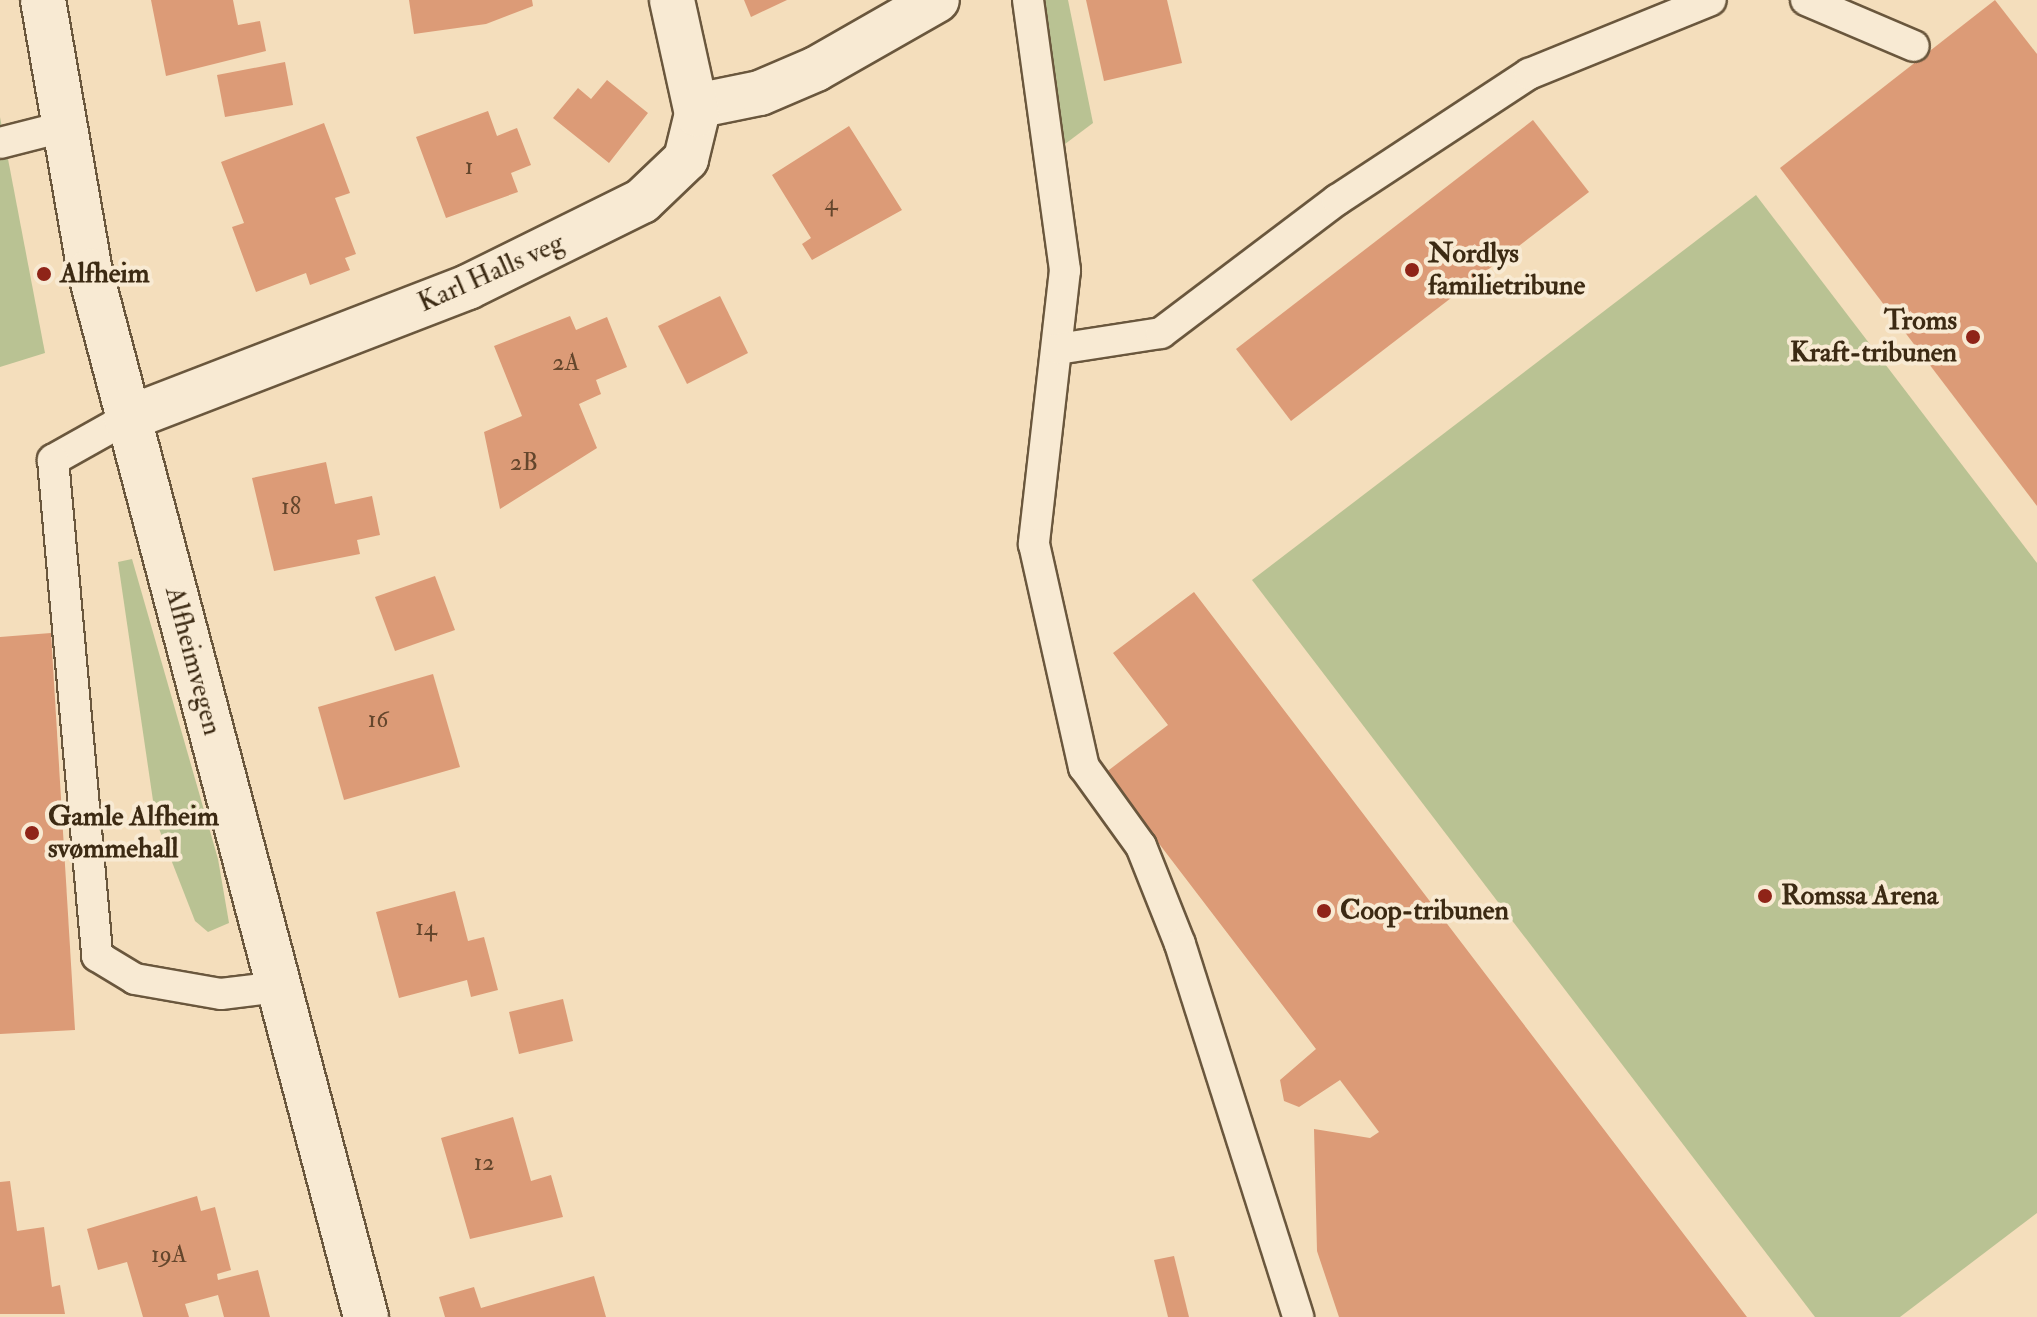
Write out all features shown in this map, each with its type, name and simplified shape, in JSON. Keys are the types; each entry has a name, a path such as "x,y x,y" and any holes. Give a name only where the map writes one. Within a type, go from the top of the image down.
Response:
{"street":[{"name":"Alfheimvegen","path":"43,0 63,127 126,419 366,1317"},
{"name":"Karl Halls veg","path":"126,419 468,287 628,209 686,159 696,106 672,0"},
{"path":"696,106 760,93 816,69 937,0"}],"lane":[{"path":"1028,0 1064,250 1058,349 1034,544 1084,767 1141,846 1180,944 1298,1317"},
{"path":"1058,349 1161,333 1337,200 1529,74 1711,0"},
{"path":"1806,0 1914,46"},
{"path":"0,143 63,127"},
{"path":"126,419 53,460 97,956 135,979 207,992 278,987"}],"green space":[{"path":"1045,0 1068,0 1093,123 1065,144 1047,56"},
{"path":"0,117 45,353 0,367"},
{"name":"Romssa Arena","path":"1756,195 2037,563 2037,1213 1900,1317 1815,1317 1252,580"},
{"path":"132,559 218,859 229,923 208,932 195,921 156,821 118,562"}],"building":[{"path":"151,0 233,0 238,25 260,21 266,51 166,76"},
{"path":"409,0 532,0 533,6 486,24 414,34"},
{"path":"744,0 787,0 751,17"},
{"path":"1086,0 1167,0 1182,63 1104,81"},
{"name":"Troms Kraft-tribunen","path":"1995,0 2037,54 2037,506 1780,168"},
{"path":"285,62 293,105 225,117 217,75"},
{"path":"607,80 648,113 609,163 553,118 578,88 591,99"},
{"path":"488,111 497,136 517,128 531,165 511,173 518,192 446,218 416,137"},
{"name":"Nordlys familietribune","path":"1533,120 1589,192 1291,421 1236,349"},
{"path":"324,123 350,193 335,198 356,254 345,258 350,270 310,285 306,273 256,292 232,227 244,223 221,162"},
{"path":"849,126 902,210 812,260 802,244 811,238 772,175"},
{"path":"720,296 748,353 687,384 658,326"},
{"path":"570,316 576,330 607,317 627,367 596,380 601,394 579,404 597,448 500,509 484,432 522,416 494,346"},
{"path":"326,462 335,504 372,496 380,535 357,540 360,554 274,571 252,478"},
{"path":"435,576 455,630 395,651 375,597"},
{"name":"Coop-tribunen","path":"1194,592 1747,1317 1339,1317 1317,1251 1314,1129 1370,1138 1379,1132 1340,1080 1299,1107 1284,1101 1280,1080 1316,1049 1105,773 1168,725 1113,653"},
{"name":"Gamle Alfheim svømmehall","path":"51,633 75,1030 0,1034 0,637"},
{"path":"433,674 460,767 344,800 318,707"},
{"path":"455,891 468,941 484,937 498,990 471,997 467,980 399,998 376,912"},
{"path":"563,999 573,1041 519,1054 509,1012"},
{"path":"513,1117 531,1181 551,1175 563,1217 470,1239 441,1138"},
{"path":"10,1181 17,1231 44,1227 52,1287 60,1285 65,1314 0,1314 0,1182"},
{"path":"197,1196 201,1211 215,1207 231,1270 217,1274 218,1280 258,1270 270,1317 224,1317 218,1295 185,1304 189,1317 143,1317 127,1262 98,1270 87,1229"},
{"path":"1174,1256 1189,1317 1168,1317 1154,1260"},
{"path":"594,1276 606,1317 445,1317 439,1297 474,1287 481,1308"}],"place":[{"name":"Nordlys familietribune","path":"1412,270"},
{"name":"Alfheim","path":"44,274"},
{"name":"Troms Kraft-tribunen","path":"1973,337"},
{"name":"Gamle Alfheim svømmehall","path":"32,833"},
{"name":"Romssa Arena","path":"1765,896"},
{"name":"Coop-tribunen","path":"1324,911"}]}
